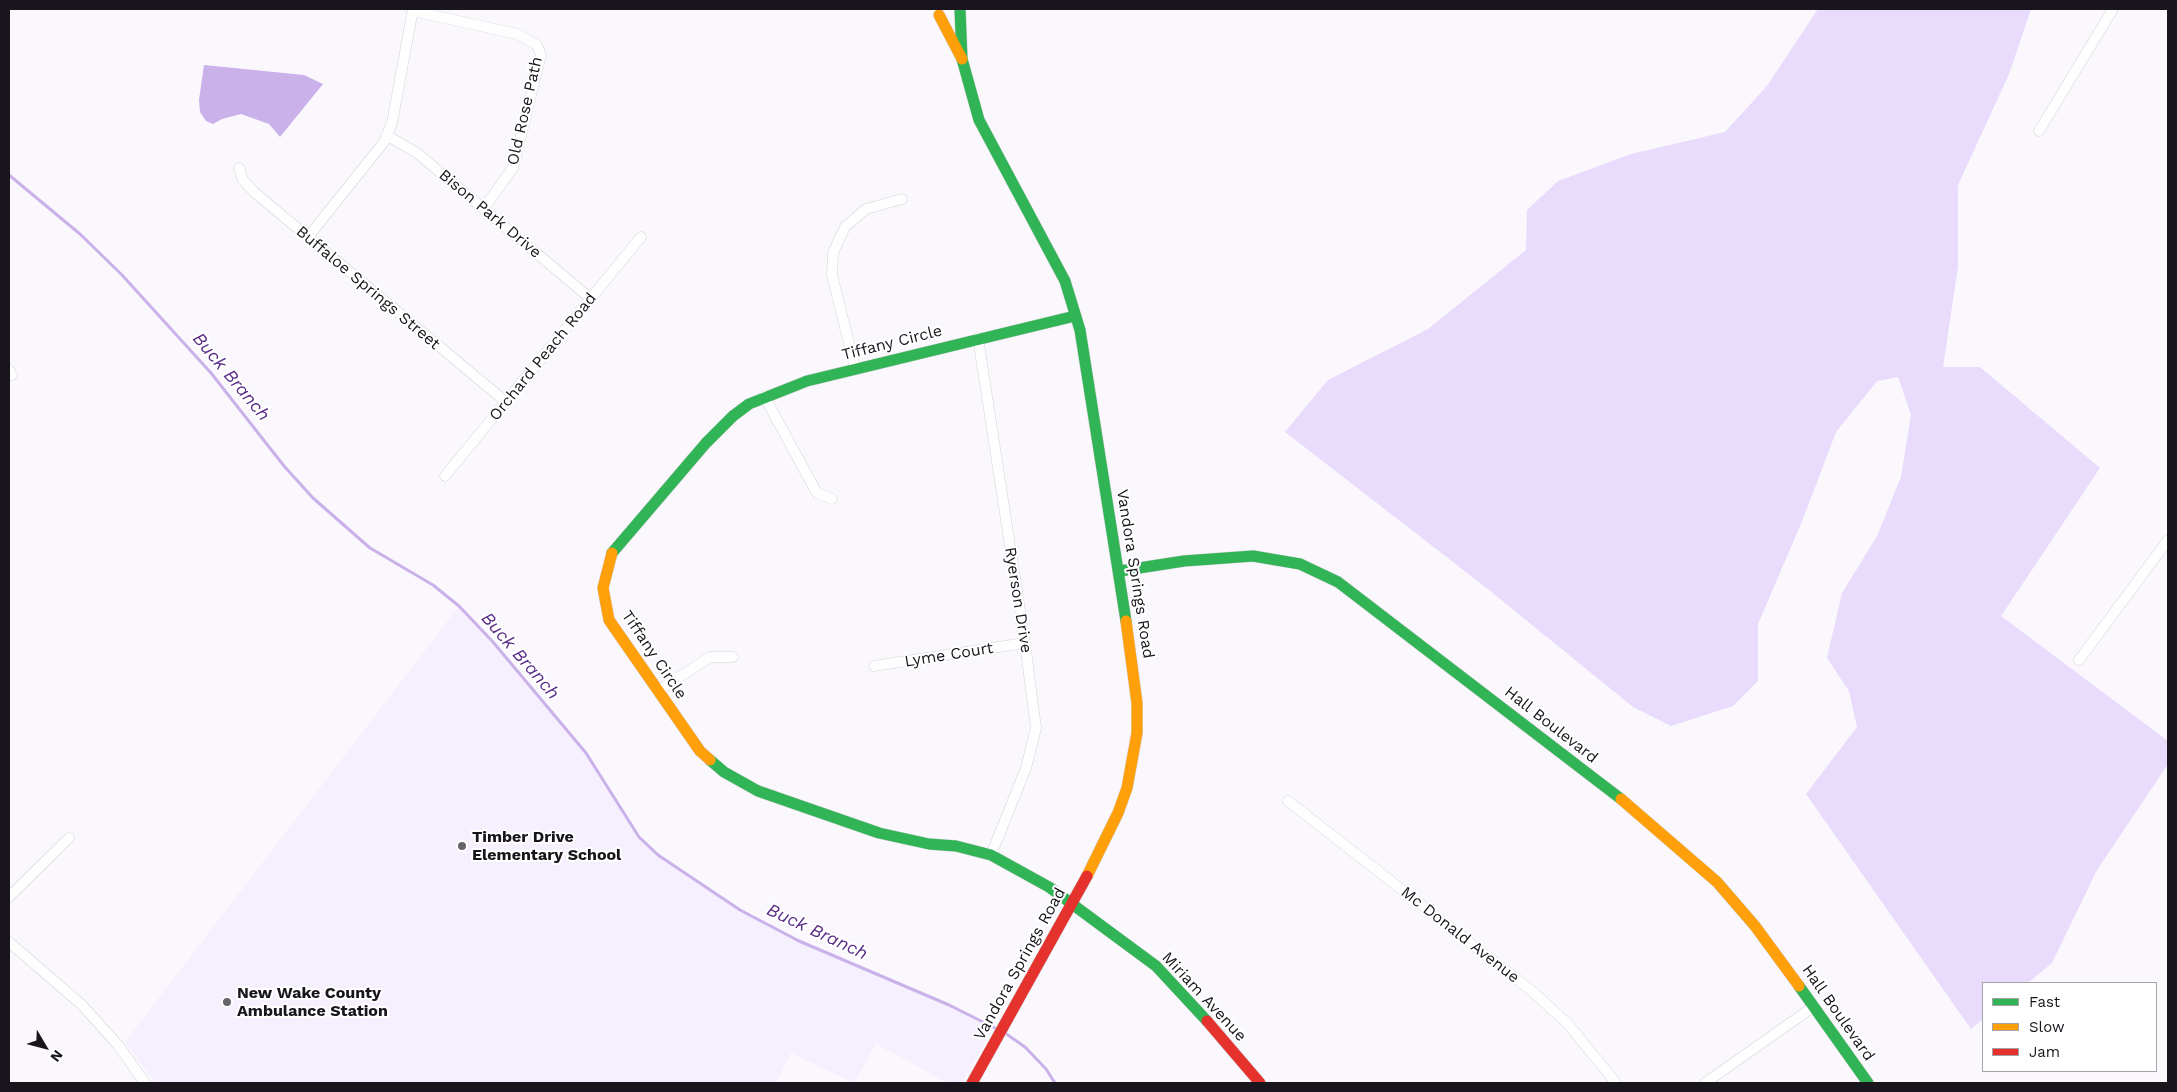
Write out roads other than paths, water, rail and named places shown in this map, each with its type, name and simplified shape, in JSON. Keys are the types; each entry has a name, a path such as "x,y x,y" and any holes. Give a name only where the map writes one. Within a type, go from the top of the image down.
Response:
{"street":[{"path":"927,9 946,16 960,9"},
{"name":"Vandora Springs Road","path":"960,9 962,59"},
{"path":"2039,131 2113,9"},
{"path":"308,237 364,167 392,123 413,10"},
{"name":"Old Rose Path","path":"413,10 517,34 537,45 541,55 513,168 484,208"},
{"name":"Vandora Springs Road","path":"939,15 962,59 979,120 1066,281 1080,330 1120,571 1137,702 1137,733 1127,788 1118,813 1097,857 972,1083"},
{"name":"Bison Park Drive","path":"386,135 416,153 590,298"},
{"name":"Buffaloe Springs Street","path":"239,168 243,180 254,192 506,402"},
{"path":"856,368 832,276 833,253 845,227 866,210 902,199"},
{"name":"Orchard Peach Road","path":"445,476 641,237"},
{"name":"Tiffany Circle","path":"1072,902 1050,886 991,855 956,846 929,844 879,833 758,791 724,772 700,751 609,620 602,588 612,553 632,527 706,443 733,416 764,396 807,380 1075,316"},
{"name":"Ryerson Drive","path":"978,338 1025,643 1036,728 1026,768 991,855"},
{"path":"764,396 817,493 832,499"},
{"path":"2079,660 2168,540"},
{"name":"Hall Boulevard","path":"1120,571 1184,561 1253,556 1300,564 1338,582 1632,808 1696,862 1717,882 1755,926 1868,1083"},
{"name":"Lyme Court","path":"874,666 1025,643"},
{"path":"658,691 710,657 733,657"},
{"name":"Mc Donald Avenue","path":"1288,801 1539,997 1568,1024 1616,1083"},
{"path":"9,898 69,838"},
{"name":"Miriam Avenue","path":"1072,902 1099,925 1156,966 1194,1006 1260,1083"},
{"path":"9,942 82,1005 118,1044 145,1083"},
{"path":"1705,1083 1813,1007"}],"waterway":[{"name":"Buck Branch","path":"9,175 80,234 122,275 211,373 284,466 313,498 370,548 433,585 459,606 493,642 586,753 639,837 658,855 740,910 799,941 949,1005 997,1029"},
{"name":"Buck Branch","path":"1005,1033 1025,1047 1046,1069 1055,1083"}],"place":[{"name":"Timber Drive Elementary School","path":"462,846"},
{"name":"New Wake County Ambulance Station","path":"227,1002"}]}
